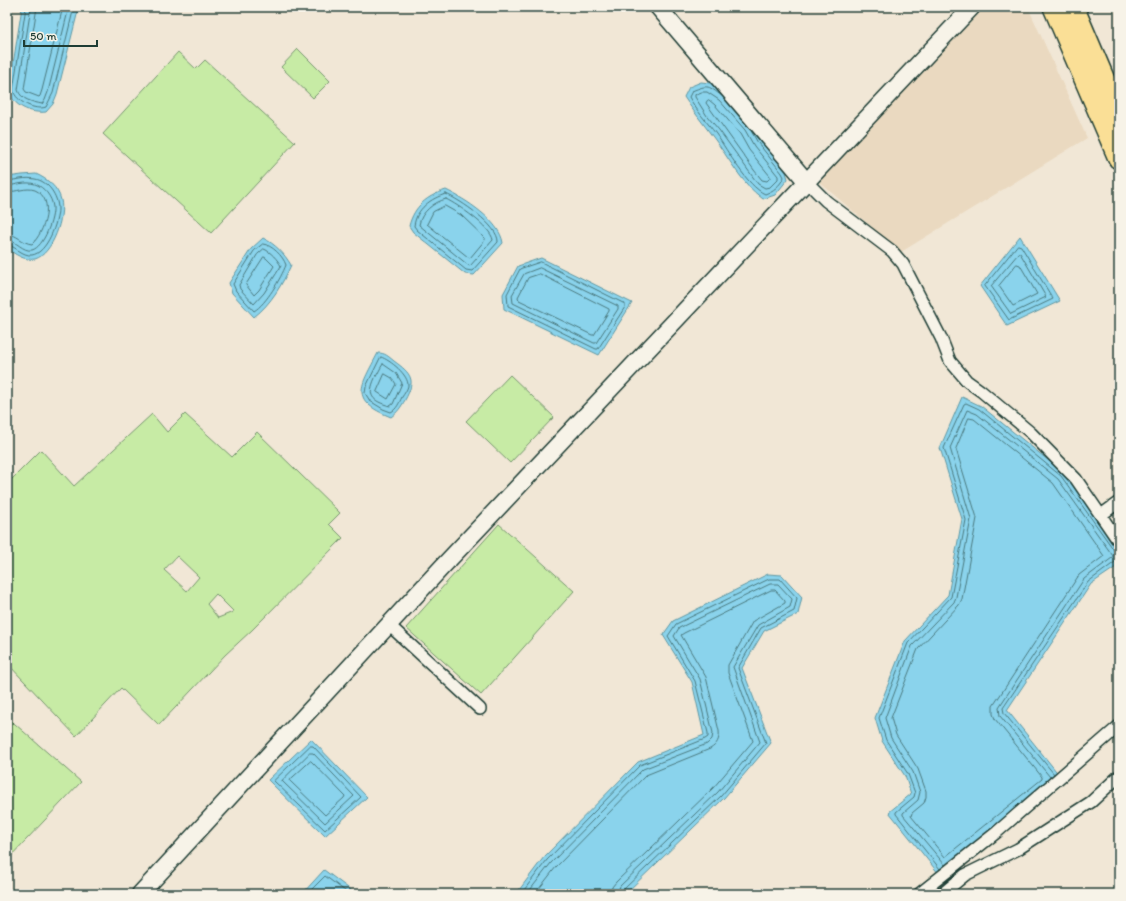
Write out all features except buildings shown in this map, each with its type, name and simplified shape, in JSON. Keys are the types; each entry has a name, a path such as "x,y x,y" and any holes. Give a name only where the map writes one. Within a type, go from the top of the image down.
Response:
{"highway":[{"path":"1054,7 1119,158"},
{"path":"1072,7 1119,115"}],"street":[{"path":"658,7 806,181 826,201 892,251 903,264 941,338 950,361 967,381 1031,433 1076,479 1119,542"},
{"path":"140,894 389,625 673,325 806,181 972,7"},
{"path":"1100,515 1119,502"},
{"path":"389,625 480,709"},
{"path":"919,894 997,832 1119,726"},
{"path":"942,894 965,875 1018,848 1091,802 1119,776"}],"shaded area":[{"path":"985,7 1028,7 1087,138 901,252 818,181"}],"green space":[{"path":"298,49 330,81 313,98 281,67"},
{"path":"178,52 196,69 205,60 295,142 211,233 103,134"},
{"path":"510,375 554,417 510,463 466,421"},
{"path":"152,414 167,432 185,414 232,457 257,432 340,513 329,524 343,538 252,630 225,655 159,725 121,688 76,736 7,663 7,484 41,450 74,486","holes":["177,556 199,577 187,591 164,570","216,594 233,611 233,612 218,618 207,604"]},
{"path":"499,524 574,591 481,695 406,628"},
{"path":"7,717 81,782 7,860"}],"water":[{"path":"22,7 79,7 57,94 53,104 46,112 34,112 23,108 14,100 9,90"},
{"path":"701,82 710,83 725,93 753,125 761,141 786,172 788,179 775,195 763,199 748,186 684,97 689,87"},
{"path":"36,174 44,178 55,187 60,195 62,207 56,234 47,250 35,259 27,259 13,253 7,248 7,177"},
{"path":"446,190 472,205 489,219 496,227 503,243 474,275 465,274 413,232 409,226 414,213 422,203 433,195"},
{"path":"1020,236 1060,301 1007,326 980,286"},
{"path":"263,238 279,249 291,265 276,293 266,306 254,317 232,293 229,283 251,249"},
{"path":"541,258 632,303 599,355 504,309 503,294 518,266"},
{"path":"378,353 385,354 405,370 411,382 405,400 396,413 391,417 377,411 368,404 362,391 363,383"},
{"path":"962,397 981,406 1064,473 1119,550 1119,565 1091,584 1007,710 1064,781 943,879 889,812 911,794 905,776 882,741 875,718 905,641 948,595 962,519 940,448"},
{"path":"768,574 782,575 802,597 798,614 764,631 742,668 771,743 724,798 625,894 516,894 544,857 638,762 704,735 692,682 663,635 673,621"},
{"path":"311,739 367,797 325,836 268,780"},
{"path":"324,870 356,894 302,894"}]}
